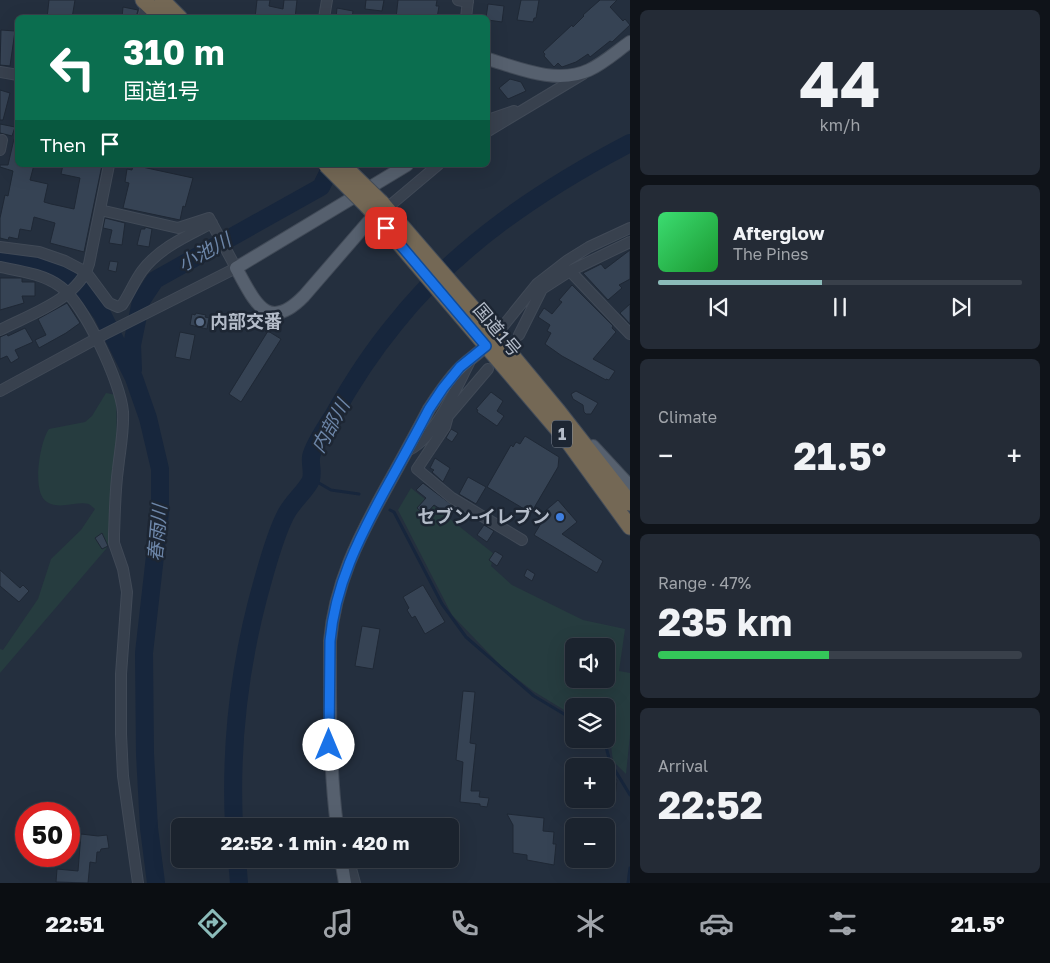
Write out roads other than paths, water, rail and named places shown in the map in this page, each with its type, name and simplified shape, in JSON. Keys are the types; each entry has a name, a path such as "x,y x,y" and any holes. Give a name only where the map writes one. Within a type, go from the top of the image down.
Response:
{"highway":[{"path":"162,0 177,15"},
{"path":"145,5 158,15"},
{"name":"国道1号","path":"328,167 382,213"},
{"name":"国道1号","path":"345,167 486,335 569,443 630,528"},
{"name":"国道1号","path":"486,335 559,412 630,504"}],"main road":[{"path":"490,60 546,75 574,74 587,71 630,42"},
{"path":"382,213 295,306 285,311 272,313 258,306 233,263 403,167"},
{"path":"335,818 329,745 330,641 340,584 358,540 406,451 443,388 460,367 471,359 486,335"},
{"path":"559,412 630,486"},
{"path":"342,868 345,883"}],"street":[{"path":"324,15 327,0"},
{"path":"464,0 466,15"},
{"path":"490,130 598,64"},
{"path":"0,72 15,75"},
{"path":"490,119 532,106"},
{"path":"0,330 70,292 85,275 109,167"},
{"path":"382,213 436,167"},
{"path":"0,390 165,303 233,263 209,218 178,228 100,210"},
{"path":"0,247 47,254 66,261 85,275 109,303 118,307 125,301 138,276 156,256 167,247 212,224"},
{"path":"486,335 568,260 630,228"},
{"path":"519,335 540,287 630,242"},
{"path":"0,267 50,280 70,292 80,310 100,337 122,402 123,432 117,476 114,542 123,569 127,592 121,674 121,734 123,776 138,883"},
{"path":"570,271 630,334"},
{"path":"471,359 446,415 446,427 417,469 452,498 522,540"},
{"path":"406,451 415,448 488,369"},
{"path":"350,868 355,883"}],"waterway":[{"name":"内部川","path":"234,818 235,733 238,702 255,610 281,524 288,511 310,482 312,476 311,457 321,436 377,347 418,296 445,270 473,245 533,200 630,143"},
{"name":"小池川","path":"133,370 132,345 141,301 155,280 321,187 331,167"},
{"name":"春雨川","path":"0,257 58,272 85,291 102,314 134,378 148,418 160,469 160,512 144,653 145,754 149,828 156,883"},
{"path":"312,479 331,490 359,494"},
{"path":"390,510 394,512 442,604 466,637 534,696 565,715"},
{"path":"606,748 610,762 630,795"},
{"name":"内部川","path":"238,868 239,883"},
{"path":"628,883 630,868"}],"place":[{"name":"内部交番","path":"200,322"},
{"name":"セブン-イレブン","path":"560,517"}]}
